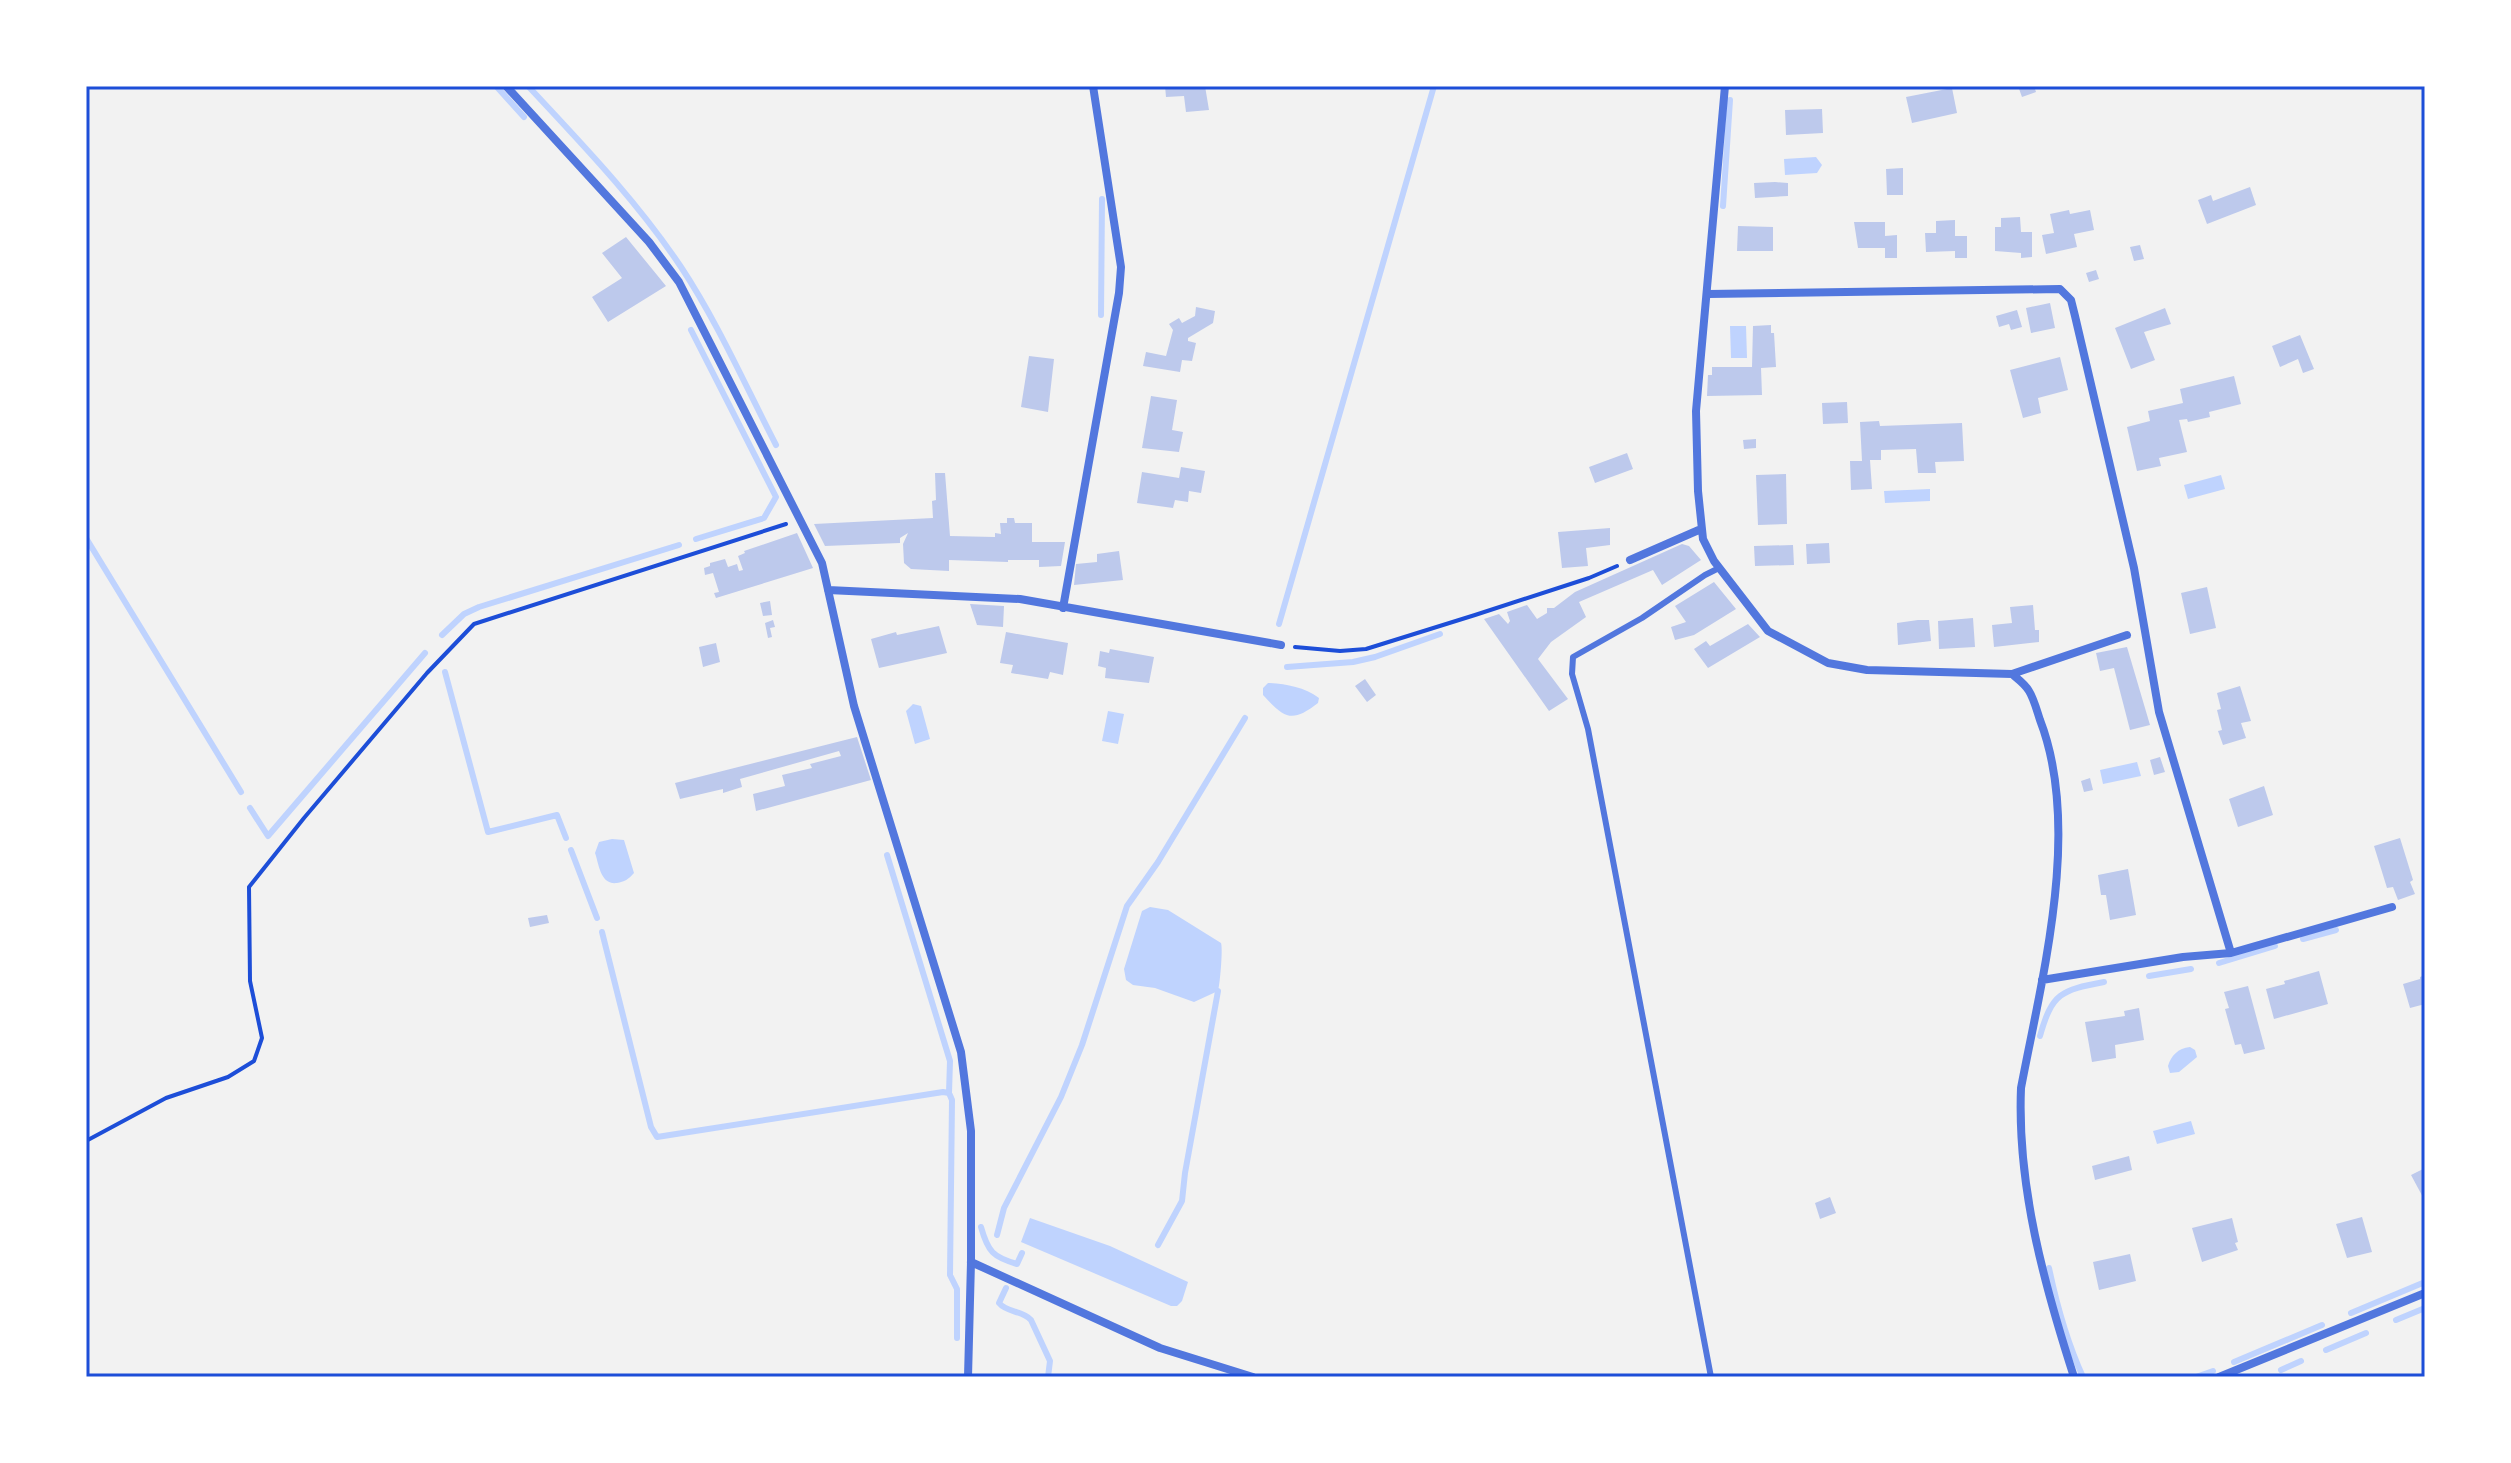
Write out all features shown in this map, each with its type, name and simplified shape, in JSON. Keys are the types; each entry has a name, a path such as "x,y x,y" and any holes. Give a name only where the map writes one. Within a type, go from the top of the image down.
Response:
{"street":[{"path":"506,86 649,242 679,282 822,563 854,706 961,1052 971,1131 968,1377"},
{"path":"1063,608 1121,267 1093,86"},
{"path":"1725,86 1696,411 1701,529 1719,568 1768,631 1828,663 1867,670 2012,674 2127,635"},
{"path":"1708,294 2060,289 2068,294 2134,568 2159,712 2231,953"},
{"path":"1630,560 1701,529"},
{"path":"828,590 1020,599 1281,645"},
{"path":"2012,674 2029,690 2049,743 2057,785 2057,866 2050,934 2021,1088 2022,1140 2026,1185 2040,1253 2074,1377"},
{"path":"2042,980 2183,957 2231,953 2392,907"},
{"path":"971,1262 1160,1348 1253,1377"},
{"path":"2219,1377 2425,1293"}],"lane":[{"path":"1711,1377 1588,729 1572,674 1573,657 1642,618 1719,568"}],"path":[{"path":"86,1141 166,1098 228,1077 254,1061 262,1038 250,981 249,887 416,685 474,624 800,520"},
{"path":"1281,645 1340,651 1366,649 1575,582 1630,560"}],"water":[{"path":"1816,157 1822,165 1817,173 1785,175 1784,159"},
{"path":"1730,326 1746,326 1747,358 1731,358"},
{"path":"2221,475 2225,489 2188,499 2184,485"},
{"path":"1930,489 1930,501 1885,503 1884,491"},
{"path":"1268,683 1307,691 1319,698 1318,703 1302,714 1289,716 1263,695 1263,688"},
{"path":"913,704 921,706 930,739 915,744 906,711"},
{"path":"1108,711 1124,714 1118,744 1102,741"},
{"path":"2137,762 2141,776 2103,784 2100,770"},
{"path":"624,840 634,873 617,883 611,883 604,877 595,853 599,842"},
{"path":"1150,907 1168,910 1221,943 1218,991 1194,1002 1155,988 1133,985 1126,980 1124,969 1142,911"},
{"path":"2190,1047 2197,1057 2179,1072 2170,1073 2168,1066 2173,1056"},
{"path":"2191,1121 2195,1134 2157,1144 2153,1131"},
{"path":"1030,1218 1110,1246 1188,1282 1182,1301 1177,1306 1171,1306 1021,1242"}],"building":[{"path":"1165,86 1205,86 1209,110 1186,112 1184,96 1166,97"},
{"path":"2018,86 2041,86 2041,87 2022,97"},
{"path":"1952,88 1957,113 1912,123 1906,97"},
{"path":"1822,109 1823,133 1786,135 1785,110"},
{"path":"1903,168 1903,195 1887,195 1886,169"},
{"path":"1754,183 1788,183 1788,196 1755,198"},
{"path":"2250,187 2256,205 2207,224 2198,200 2211,195 2213,201"},
{"path":"2069,210 2070,214 2090,210 2094,230 2074,234 2077,247 2046,254 2042,235 2054,233 2050,214"},
{"path":"2020,217 2021,232 2032,232 2032,257 2021,258 2021,253 1995,251 1995,227 2001,227 2001,218"},
{"path":"1955,220 1955,236 1967,236 1967,258 1955,258 1955,251 1926,252 1925,233 1936,233 1936,221"},
{"path":"1854,222 1885,222 1885,236 1897,235 1897,258 1885,258 1885,248 1858,248"},
{"path":"1738,226 1773,227 1773,251 1737,251"},
{"path":"626,237 666,286 608,322 592,297 622,278 602,253"},
{"path":"2140,245 2144,259 2134,261 2130,247"},
{"path":"2096,270 2099,279 2089,282 2086,273"},
{"path":"2050,303 2055,328 2031,333 2026,308"},
{"path":"1196,307 1215,311 1213,323 1188,338 1188,341 1196,343 1192,361 1182,360 1180,372 1143,366 1146,352 1166,356 1173,330 1169,324 1179,318 1182,323 1195,316"},
{"path":"2165,308 2171,324 2144,332 2155,360 2131,369 2115,328"},
{"path":"2017,310 2022,327 2011,330 2009,324 1999,327 1996,316"},
{"path":"1771,325 1776,367 1761,368 1762,395 1707,396 1708,375 1712,375 1712,367 1752,367 1753,326"},
{"path":"2300,335 2314,369 2303,373 2298,359 2280,367 2272,346"},
{"path":"1029,356 1054,359 1048,412 1021,407"},
{"path":"2060,357 2068,390 2038,398 2041,413 2023,418 2010,370"},
{"path":"2234,376 2241,404 2209,412 2210,417 2188,422 2187,419 2179,420 2187,452 2159,458 2161,466 2137,471 2127,427 2150,421 2148,411 2183,403 2180,389"},
{"path":"1151,396 1177,400 1172,430 1183,432 1179,452 1142,448"},
{"path":"1847,402 1848,423 1823,424 1822,403"},
{"path":"1879,421 1880,426 1962,423 1964,461 1935,462 1936,473 1918,473 1916,449 1881,450 1881,460 1870,460 1872,489 1851,490 1850,461 1862,461 1860,422"},
{"path":"1756,439 1756,448 1744,449 1743,440"},
{"path":"1627,453 1633,469 1595,483 1589,467"},
{"path":"1181,467 1205,471 1201,493 1189,491 1188,502 1175,500 1173,508 1137,503 1142,472 1179,478"},
{"path":"935,473 945,473 950,536 995,537 995,533 1001,534 1000,523 1014,518 1015,523 1032,523 1032,542 1065,542 1061,566 1039,567 1039,560 949,560 949,571 911,569 904,563 903,544 908,533 900,538 900,543 825,546 814,524 933,518"},
{"path":"1786,474 1787,524 1758,525 1756,475"},
{"path":"1610,528 1610,545 1586,548 1588,566 1562,568 1558,532"},
{"path":"797,533 813,568 716,598 714,593 719,592 713,573 705,575 704,568 710,563 725,559 728,567 737,564 739,571 743,570 738,556 744,551"},
{"path":"1829,543 1830,563 1807,564 1806,544"},
{"path":"1682,544 1689,546 1701,560 1662,585 1653,570 1579,602 1586,617 1551,642 1538,659 1568,699 1549,711 1484,619 1499,614 1508,624 1507,612 1527,605 1537,619 1547,613 1547,608 1554,608 1575,592"},
{"path":"1793,545 1794,565 1755,566 1754,546"},
{"path":"1119,551 1123,580 1074,585 1076,564 1097,562 1097,554"},
{"path":"1714,582 1736,609 1694,635 1675,640 1671,627 1686,622 1675,606"},
{"path":"2207,587 2216,628 2190,634 2181,593"},
{"path":"770,601 772,615 763,616 760,603"},
{"path":"970,604 1004,606 1003,627 977,625"},
{"path":"2033,605 2039,642 1994,647 1992,625 2012,623 2010,607"},
{"path":"1973,618 1975,647 1939,649 1938,621"},
{"path":"773,620 775,627 770,628 772,637 768,638 765,623"},
{"path":"1929,620 1931,641 1898,645 1897,623"},
{"path":"1748,624 1760,637 1708,668 1694,649 1706,641 1710,646"},
{"path":"939,626 947,653 879,668 871,639"},
{"path":"1006,632 1068,643 1063,675 1050,672 1048,679 1011,673 1013,665 1000,663"},
{"path":"716,643 720,662 703,667 699,647"},
{"path":"2127,647 2150,725 2130,730 2114,668 2100,671 2096,653"},
{"path":"1110,649 1154,657 1149,683 1105,678 1106,668 1098,666 1100,651 1109,653"},
{"path":"1365,679 1376,695 1367,702 1355,686"},
{"path":"2240,686 2251,721 2241,723 2246,738 2223,745 2218,731 2222,730 2217,693"},
{"path":"857,737 871,780 756,811 753,794 785,786 782,775 812,768 810,764 841,756 839,751 740,779 742,787 723,793 723,789 680,799 675,783"},
{"path":"2160,757 2165,772 2154,775 2150,760"},
{"path":"2090,778 2093,790 2084,792 2081,781"},
{"path":"2264,786 2273,815 2238,827 2229,799"},
{"path":"2400,838 2415,894 2398,900 2393,887 2387,888 2374,846"},
{"path":"2128,869 2136,915 2110,920 2106,895 2101,895 2098,875"},
{"path":"547,915 549,923 530,927 528,918"},
{"path":"2319,971 2328,1004 2274,1019 2266,989"},
{"path":"2425,975 2425,1004 2410,1008 2403,984"},
{"path":"2248,986 2265,1049 2244,1054 2241,1044 2235,1045 2225,1009 2229,1008 2224,992"},
{"path":"2139,1008 2144,1040 2115,1045 2116,1058 2092,1062 2085,1022 2125,1016 2124,1011"},
{"path":"2129,1156 2132,1170 2095,1180 2092,1166"},
{"path":"2425,1168 2425,1201 2411,1175"},
{"path":"1830,1197 1836,1213 1820,1219 1815,1203"},
{"path":"2362,1217 2372,1252 2347,1258 2336,1224"},
{"path":"2232,1218 2238,1250 2202,1262 2192,1228"},
{"path":"2130,1254 2136,1281 2099,1290 2093,1262"}],"waterway":[{"path":"496,86 524,117"},
{"path":"528,86 589,151 681,267 719,332 776,445"},
{"path":"1279,624 1434,86"},
{"path":"1723,206 1730,100"},
{"path":"1101,315 1102,199"},
{"path":"691,330 776,497 764,518 696,539"},
{"path":"86,538 241,792"},
{"path":"442,635 464,614 479,607 679,545"},
{"path":"1287,667 1353,662 1440,634"},
{"path":"250,808 268,836 425,653"},
{"path":"445,672 488,832 557,815 566,838"},
{"path":"997,1235 1004,1208 1061,1097 1082,1045 1127,906 1158,862 1245,718"},
{"path":"571,850 597,918"},
{"path":"887,855 950,1061 949,1093"},
{"path":"2303,939 2336,930"},
{"path":"602,932 651,1127 657,1137 949,1093 952,1100 950,1275 957,1289 957,1338"},
{"path":"2219,963 2275,946"},
{"path":"2149,976 2191,969"},
{"path":"2040,1036 2049,1011 2060,996 2104,982"},
{"path":"1158,1245 1182,1201 1218,991"},
{"path":"981,1227 989,1248 997,1256 1017,1264 1022,1253"},
{"path":"2049,1268 2063,1324 2083,1377"},
{"path":"2351,1313 2425,1282"},
{"path":"1006,1288 999,1303 1031,1320 1050,1361 1048,1377"},
{"path":"2396,1320 2425,1308"},
{"path":"2234,1362 2322,1325"},
{"path":"2326,1350 2366,1333"},
{"path":"2281,1370 2301,1361"},
{"path":"2196,1377 2213,1371"}]}
